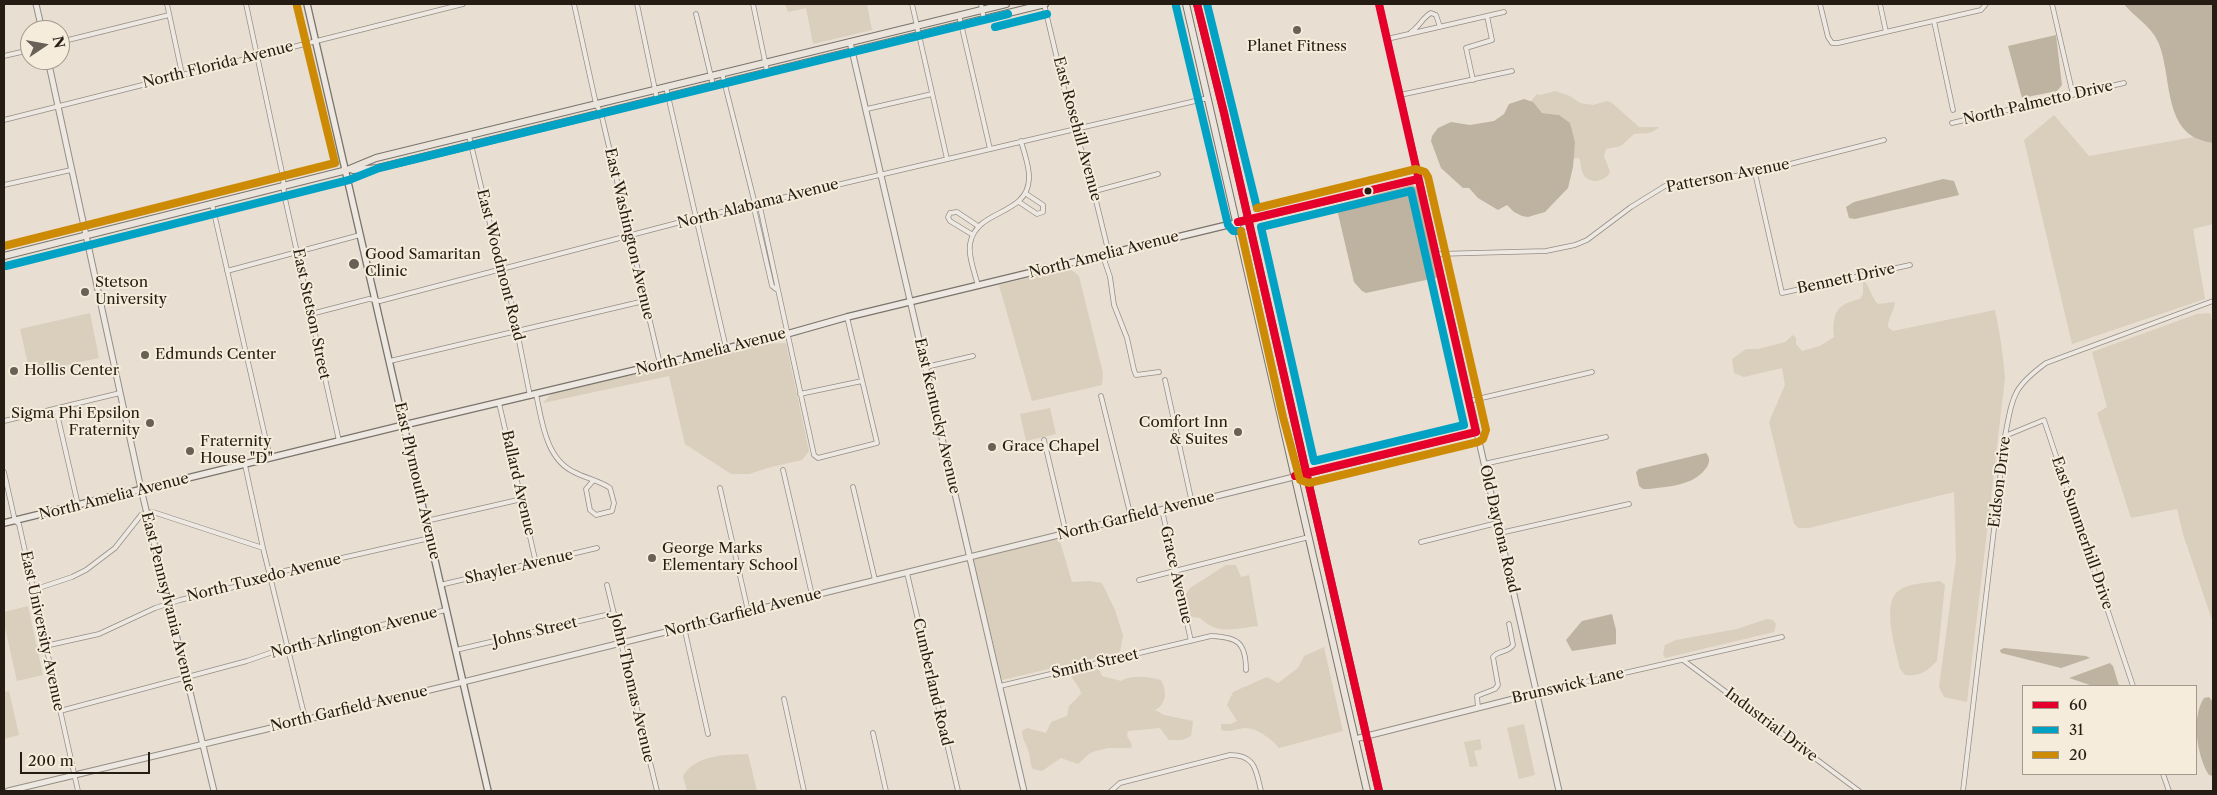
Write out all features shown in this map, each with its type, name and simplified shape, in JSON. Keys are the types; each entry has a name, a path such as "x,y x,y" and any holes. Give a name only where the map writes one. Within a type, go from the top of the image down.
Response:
{"main road":[{"name":"East Plymouth Avenue","path":"307,4 347,170 488,791"},
{"path":"4,256 347,170 376,158 959,15 981,7 1006,4"},
{"path":"347,170 378,168 1044,4"},
{"path":"1186,4 1367,791"},
{"path":"1197,4 1224,113 1379,791"},
{"path":"1208,98 1218,104 1224,113"},
{"name":"North Amelia Avenue","path":"4,523 787,334 847,317 1248,220"},
{"path":"1262,332 1268,340 1277,346"},
{"path":"1266,353 1274,353 1281,362"}],"street":[{"path":"36,4 40,20"},
{"path":"167,4 182,74"},
{"name":"East Stetson Street","path":"246,4 283,186 339,441"},
{"name":"North Florida Avenue","path":"4,120 463,4"},
{"name":"East Washington Avenue","path":"574,4 596,104 601,113 660,364"},
{"path":"637,4 657,99"},
{"path":"752,4 767,72"},
{"path":"912,4 947,159"},
{"name":"East Rosehill Avenue","path":"1044,4 1074,130 1095,191 1114,306 1127,338 1136,374 1159,372"},
{"name":"Old Daytona Road","path":"1379,4 1559,791"},
{"path":"1820,4 1828,37 1832,42 1886,32 1981,10 1986,4"},
{"path":"1880,4 1886,32"},
{"path":"2052,4 2073,95"},
{"path":"981,7 984,19"},
{"path":"1387,39 1504,12"},
{"path":"696,14 712,85"},
{"path":"1408,34 1419,27 1426,16 1431,14 1436,15 1440,27"},
{"path":"70,40 169,15"},
{"path":"959,15 990,148"},
{"path":"1473,80 1466,48 1492,40 1487,16"},
{"path":"1934,20 1953,110"},
{"name":"East Kentucky Avenue","path":"850,42 912,302 1024,791"},
{"path":"4,56 20,52"},
{"name":"East Pennsylvania Avenue","path":"50,70 146,514 214,791"},
{"path":"1400,95 1512,71"},
{"path":"722,73 755,204 760,208 777,285 776,289 814,455 818,458 877,443 847,317"},
{"name":"North Palmetto Drive","path":"1952,123 2124,83"},
{"path":"666,87 726,348"},
{"path":"867,109 932,94"},
{"name":"North Alabama Avenue","path":"311,314 369,299 380,301 696,218 1208,98"},
{"name":"East Woodmont Road","path":"468,136 501,270 508,286 533,395"},
{"name":"Patterson Avenue","path":"1437,254 1546,251 1575,245 1587,240 1631,207 1665,186 1755,173 1884,140"},
{"path":"978,286 970,251 973,235 978,226 989,217 1008,210 1019,202 1025,193 1029,172 1021,141"},
{"path":"4,185 72,170"},
{"name":"Bennett Drive","path":"1755,173 1782,293 1910,265"},
{"path":"1095,191 1158,174"},
{"name":"North Amelia Avenue","path":"1248,220 1418,179"},
{"path":"1019,202 1037,214 1043,212 1043,205 1025,193"},
{"path":"212,204 270,458"},
{"path":"973,235 950,221 948,217 950,213 957,212 978,226"},
{"path":"227,271 297,250 361,235"},
{"path":"390,361 644,301"},
{"name":"Eidson Drive","path":"1963,791 2005,436 2013,398 2026,378 2046,363 2213,301"},
{"path":"926,367 973,356"},
{"path":"1469,401 1592,372"},
{"path":"1165,380 1192,503"},
{"path":"800,394 862,381"},
{"path":"4,421 120,394"},
{"path":"533,395 544,430 554,453 564,467 610,488 614,503 612,511 596,515 592,513 587,496 587,486 582,476"},
{"path":"1101,396 1131,517"},
{"name":"Ballard Avenue","path":"499,403 536,563"},
{"path":"56,409 78,505"},
{"name":"East Summerhill Drive","path":"2005,436 2044,420 2133,685"},
{"name":"North Garfield Avenue","path":"8,791 305,718 463,682 1476,432"},
{"path":"1484,464 1606,437"},
{"path":"1044,440 1066,533"},
{"path":"245,465 262,548 305,718"},
{"path":"783,470 812,595"},
{"name":"East University Avenue","path":"4,472 15,520 19,524 78,791"},
{"path":"587,486 593,481"},
{"path":"853,487 875,580"},
{"path":"720,488 748,611"},
{"path":"426,521 522,499"},
{"path":"1500,533 1629,504"},
{"name":"Grace Avenue","path":"1162,510 1191,641"},
{"path":"33,590 72,577 93,565 116,548 141,515 153,512 262,548"},
{"path":"1421,542 1498,523"},
{"path":"1139,580 1308,537"},
{"name":"North Tuxedo Avenue","path":"45,646 99,634 168,603 234,587 270,574 430,538"},
{"name":"Shayler Avenue","path":"440,585 597,548"},
{"name":"Cumberland Road","path":"907,573 958,791"},
{"name":"John Thomas Avenue","path":"607,585 657,791"},
{"name":"North Arlington Avenue","path":"60,711 247,661 288,647 446,610"},
{"name":"Johns Street","path":"456,650 614,613"},
{"path":"1478,708 1477,696 1495,689 1498,685 1493,658 1496,654 1508,650 1513,645 1509,624"},
{"path":"684,627 708,734"},
{"name":"Smith Street","path":"1000,686 1211,636 1236,640 1240,644 1246,658 1246,670"},
{"name":"Brunswick Lane","path":"1354,739 1537,693 1782,637"},
{"name":"Industrial Drive","path":"1683,660 1859,791"},
{"path":"784,699 804,791"},
{"path":"873,733 886,791"},
{"path":"1111,791 1120,784 1230,756 1245,757 1253,764 1261,791"},
{"path":"2163,775 2169,791"}],"shaded area":[{"path":"785,4 867,4 872,30 813,44 806,8 788,12"},
{"path":"2124,4 2213,4 2213,143 2197,138 2185,130 2177,119 2172,105 2159,44 2148,27"},
{"path":"2056,35 2062,85 2057,91 2022,98 2008,46"},
{"path":"1555,91 1570,96 1580,103 1593,105 1607,101 1612,103 1639,127 1659,127 1650,132 1634,134 1621,146 1606,149 1604,156 1610,172 1601,180 1589,180 1583,174 1579,158 1572,159 1575,142 1559,115 1542,113 1531,101 1537,94"},
{"path":"1524,99 1533,102 1542,113 1559,115 1570,123 1575,142 1573,167 1568,188 1545,212 1528,217 1514,212 1507,205 1498,210 1478,198 1469,188 1463,188 1441,168 1431,141 1438,128 1451,122 1470,125 1494,121 1504,114 1509,104"},
{"path":"2054,115 2089,156 2194,137 2200,141 2213,143 2213,224 2193,229 2205,299 2072,344 2024,140"},
{"path":"1943,179 1954,181 1959,195 1855,219 1849,218 1846,207 1854,202"},
{"path":"1412,185 1418,188 1440,277 1366,293 1354,282 1336,205"},
{"path":"1069,268 1079,276 1103,373 1102,385 1032,401 999,285"},
{"path":"1863,280 1878,304 1895,302 1888,327 1893,331 1995,310 2005,378 1967,702 1944,697 1939,687 1956,559 1954,492 1809,528 1799,528 1794,524 1769,422 1785,385 1782,368 1744,377 1734,373 1732,359 1746,349 1758,349 1785,342 1793,335 1796,338 1796,344 1802,351 1820,346 1834,337 1834,322 1837,311 1846,304 1860,299 1863,294"},
{"path":"90,313 99,358 30,373 20,329"},
{"path":"2210,313 2213,324 2213,623 2183,534 2177,509 2131,518 2097,413 2107,407 2092,352 2197,314"},
{"path":"786,343 809,451 802,460 749,474 731,474 685,444 669,376 543,403 552,393 567,389 755,344"},
{"path":"1050,408 1056,434 1026,441 1020,414"},
{"path":"1706,453 1709,460 1707,467 1702,473 1688,482 1649,489 1643,489 1639,486 1636,472 1639,469"},
{"path":"1059,538 1072,582 1090,581 1102,583 1115,610 1123,635 1120,652 1002,680 973,558"},
{"path":"1226,565 1236,565 1241,577 1249,575 1258,626 1228,630 1220,629 1207,624 1200,618 1192,617 1188,613 1186,594 1190,588"},
{"path":"1940,581 1945,585 1937,661 1923,672 1915,675 1905,675 1900,669 1891,628 1890,617 1893,598 1898,591 1907,586"},
{"path":"28,606 43,675 17,681 4,623 4,612"},
{"path":"1612,614 1616,630 1616,644 1572,651 1566,640 1582,621"},
{"path":"1767,619 1773,620 1776,624 1774,632 1665,658 1663,654 1665,645 1676,640 1737,629"},
{"path":"1324,647 1343,731 1279,748 1268,738 1250,728 1230,731 1221,730 1221,724 1231,724 1237,721 1227,705 1233,692 1267,677 1278,683 1298,668 1304,656"},
{"path":"2004,648 2086,656 2090,658 2061,668 2001,653 2000,650"},
{"path":"2110,663 2113,666 2119,685 2090,685 2069,678"},
{"path":"1081,669 1099,669 1102,676 1121,681 1130,677 1146,677 1161,680 1165,697 1162,704 1155,710 1164,715 1193,721 1191,736 1182,740 1169,740 1160,728 1128,731 1127,736 1132,745 1131,748 1108,748 1096,751 1090,753 1078,764 1061,758 1042,771 1033,769 1022,731 1027,728 1046,733 1051,722 1067,716 1069,706 1081,694 1071,673"},
{"path":"9,691 19,735 4,739 4,692"},
{"path":"2209,697 2213,702 2213,776 2209,775 2201,758 2197,737 2200,706 2204,698"},
{"path":"1524,724 1535,775 1519,779 1507,728"},
{"path":"1480,739 1482,749 1474,751 1478,766 1470,767 1464,742"},
{"path":"748,754 757,791 687,791 683,776 696,763 712,757"}],"transit line":[{"name":"60","path":"1197,4 1224,113 1379,791"},
{"name":"31","path":"1207,4 1257,208"},
{"name":"60","path":"1295,476 1476,432 1379,4"},
{"name":"20","path":"4,246 335,163 297,6"},
{"name":"31","path":"1176,6 1228,225 1233,231 1241,231"},
{"name":"31","path":"6,266 349,180 379,168 1008,14"},
{"name":"31","path":"995,27 1047,14"},
{"name":"20","path":"1241,231 1283,417 1300,480 1309,483 1478,442 1483,439 1486,430 1428,177 1425,172 1416,169 1257,208"},
{"name":"60","path":"1238,222 1418,179"},
{"name":"31","path":"1411,191 1464,425 1314,461 1261,227 1411,191"}],"place":[{"name":"Planet Fitness","path":"1297,30"},
{"name":"Good Samaritan Clinic","path":"354,264"},
{"name":"Stetson University","path":"85,292"},
{"name":"Edmunds Center","path":"145,355"},
{"name":"Hollis Center","path":"14,371"},
{"name":"Sigma Phi Epsilon Fraternity","path":"150,423"},
{"name":"Comfort Inn & Suites","path":"1238,432"},
{"name":"Grace Chapel","path":"992,447"},
{"name":"Fraternity House \"D\"","path":"190,451"},
{"name":"George Marks Elementary School","path":"652,558"}]}
